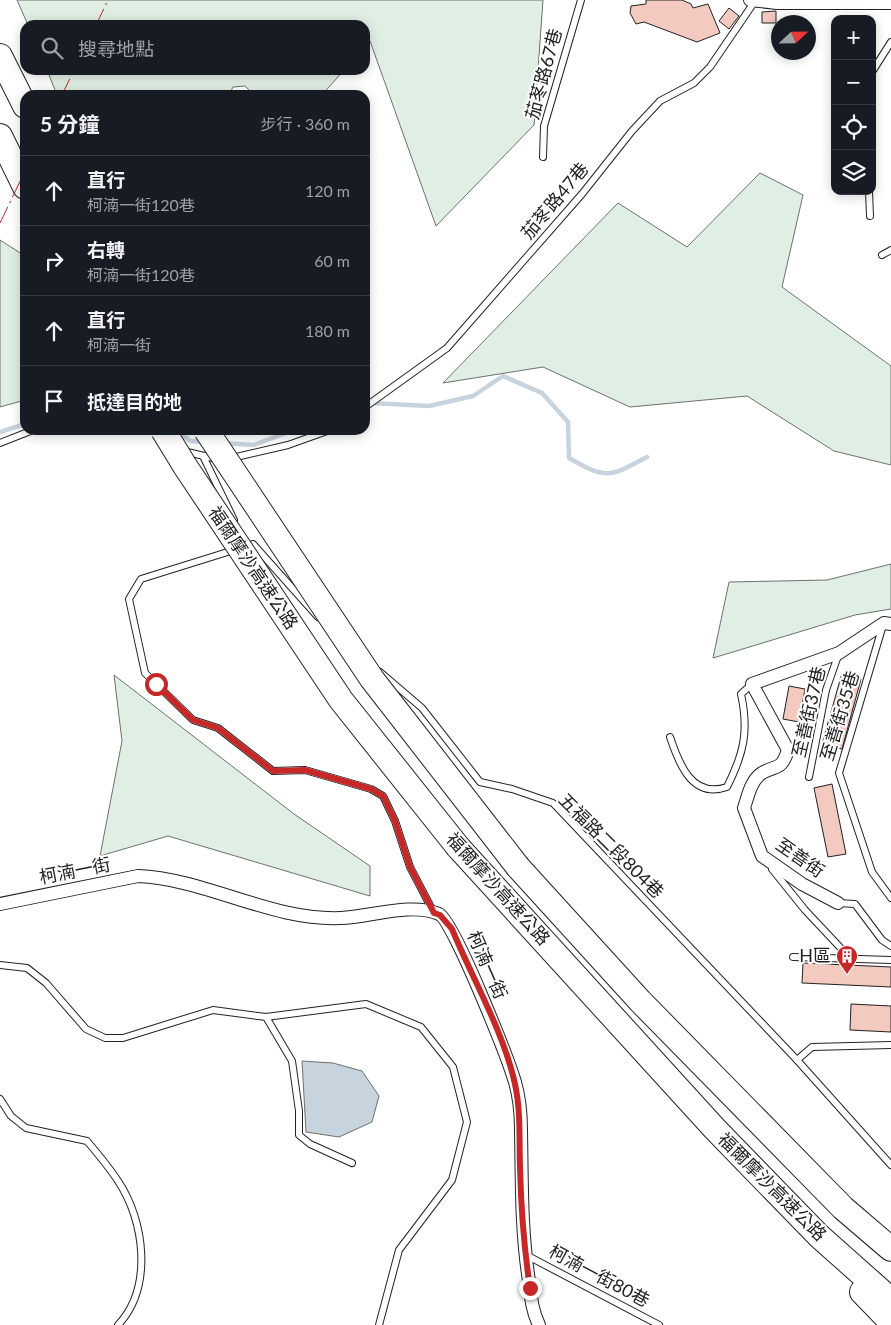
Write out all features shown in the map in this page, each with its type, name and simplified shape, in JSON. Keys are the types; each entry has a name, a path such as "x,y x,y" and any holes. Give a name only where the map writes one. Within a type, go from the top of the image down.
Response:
{"highway":[{"path":"0,56 20,96"},
{"path":"0,136 20,177"},
{"name":"福爾摩沙高速公路","path":"166,435 184,466 342,700 458,847 715,1129 819,1236 891,1300"},
{"name":"福爾摩沙高速公路","path":"209,435 372,679 518,867 640,1001 843,1208 891,1249"},
{"path":"715,1129 891,1322"}],"street":[{"path":"752,1 891,3"},
{"path":"752,684 839,653 887,624"},
{"name":"至善街","path":"752,684 788,750 784,763 776,769 762,773 752,783 744,808 762,856 802,884 838,903"},
{"name":"柯湳一街","path":"0,904 138,876 158,877 248,903 294,913 341,918 377,912 427,911 440,915 452,929 503,1044 515,1084 521,1129 520,1166 525,1254 532,1310 539,1325"}],"lane":[{"name":"茄苳路67巷","path":"544,157 544,126 581,0"},
{"name":"茄苳路47巷","path":"370,404 404,382 447,348 582,194 632,131 660,101 694,83 710,67 752,1"},
{"path":"876,66 891,42"},
{"path":"869,195 870,216"},
{"path":"882,255 891,250"},
{"path":"0,442 20,435"},
{"path":"160,435 180,450 221,460 254,455 315,435"},
{"path":"203,456 238,528"},
{"path":"242,537 246,546"},
{"path":"321,620 254,544 141,579 129,599 145,674 193,720 218,728 273,771 305,770 371,789 383,796 395,821 410,867 434,913"},
{"name":"至善街35巷","path":"887,624 839,773 872,872 891,898"},
{"name":"五福路二段804巷","path":"328,626 422,708 480,782 512,789 552,803 797,1060 891,1165"},
{"name":"至善街37巷","path":"809,777 826,690 839,653"},
{"path":"670,737 678,760 696,785 714,792 727,787 740,761 745,743 746,714 741,694 752,684"},
{"path":"762,856 805,910 851,959"},
{"path":"838,903 855,904 882,940 891,946"},
{"path":"792,957 891,960"},
{"path":"0,965 27,968 46,983 86,1029 105,1038 123,1038 213,1010 266,1017 366,1004 421,1027 454,1067 468,1122 452,1180 399,1250 379,1325"},
{"path":"266,1017 292,1061 299,1111 299,1135 310,1144 352,1163"},
{"path":"797,1060 812,1047 891,1045"},
{"path":"0,1099 11,1116 26,1128 87,1141 119,1181 134,1212 140,1246 140,1284 137,1297 118,1325"},
{"name":"柯湳一街80巷","path":"525,1254 659,1325"}],"green space":[{"path":"17,0 543,0 534,125 436,226 370,41 370,20 26,20"},
{"path":"49,75 340,75 326,90 249,90 245,86 233,87 232,90 55,90"},
{"path":"760,173 803,195 782,287 891,366 891,465 834,451 747,396 630,407 543,367 443,383 618,203 687,247"},
{"path":"0,240 20,253 20,401 0,407"},
{"path":"891,564 891,609 855,615 713,658 729,582 827,580"},
{"path":"114,675 294,814 370,866 370,896 168,836 100,856 122,741"}],"shaded area":[{"path":"302,1061 333,1063 362,1071 379,1096 372,1122 339,1137 306,1132"}],"building":[{"path":"646,0 682,0 691,4 693,8 708,4 720,33 697,42 644,22 636,24 630,13 631,6 646,4"},
{"path":"729,8 739,16 729,29 719,21"},
{"path":"776,11 776,15 771,15 771,23 762,23 762,12"},
{"path":"842,673 861,679 842,749 822,744"},
{"path":"789,686 805,689 799,722 783,719"},
{"path":"832,784 846,854 828,857 814,788"},
{"name":"H區","path":"803,963 891,967 891,987 802,983"},
{"path":"851,1004 891,1006 891,1032 850,1030"}],"waterway":[{"path":"371,403 429,406 473,396 503,376 542,393 568,422 569,458 592,470 608,473 625,469 647,457"},
{"path":"0,432 20,426"},
{"path":"183,435 190,441 203,442"},
{"path":"223,443 254,445 281,435"}],"power":[{"path":"98,20 108,0"},
{"path":"64,90 72,75"},
{"path":"0,223 20,181"}],"place":[{"name":"H區","path":"847,975"}],"route":[{"path":"156,684 193,720 218,728 273,771 305,770 371,789 383,796 395,821 410,867 434,913 440,915 452,929 503,1044 515,1084 521,1129 520,1166 525,1254 530,1288"}]}
